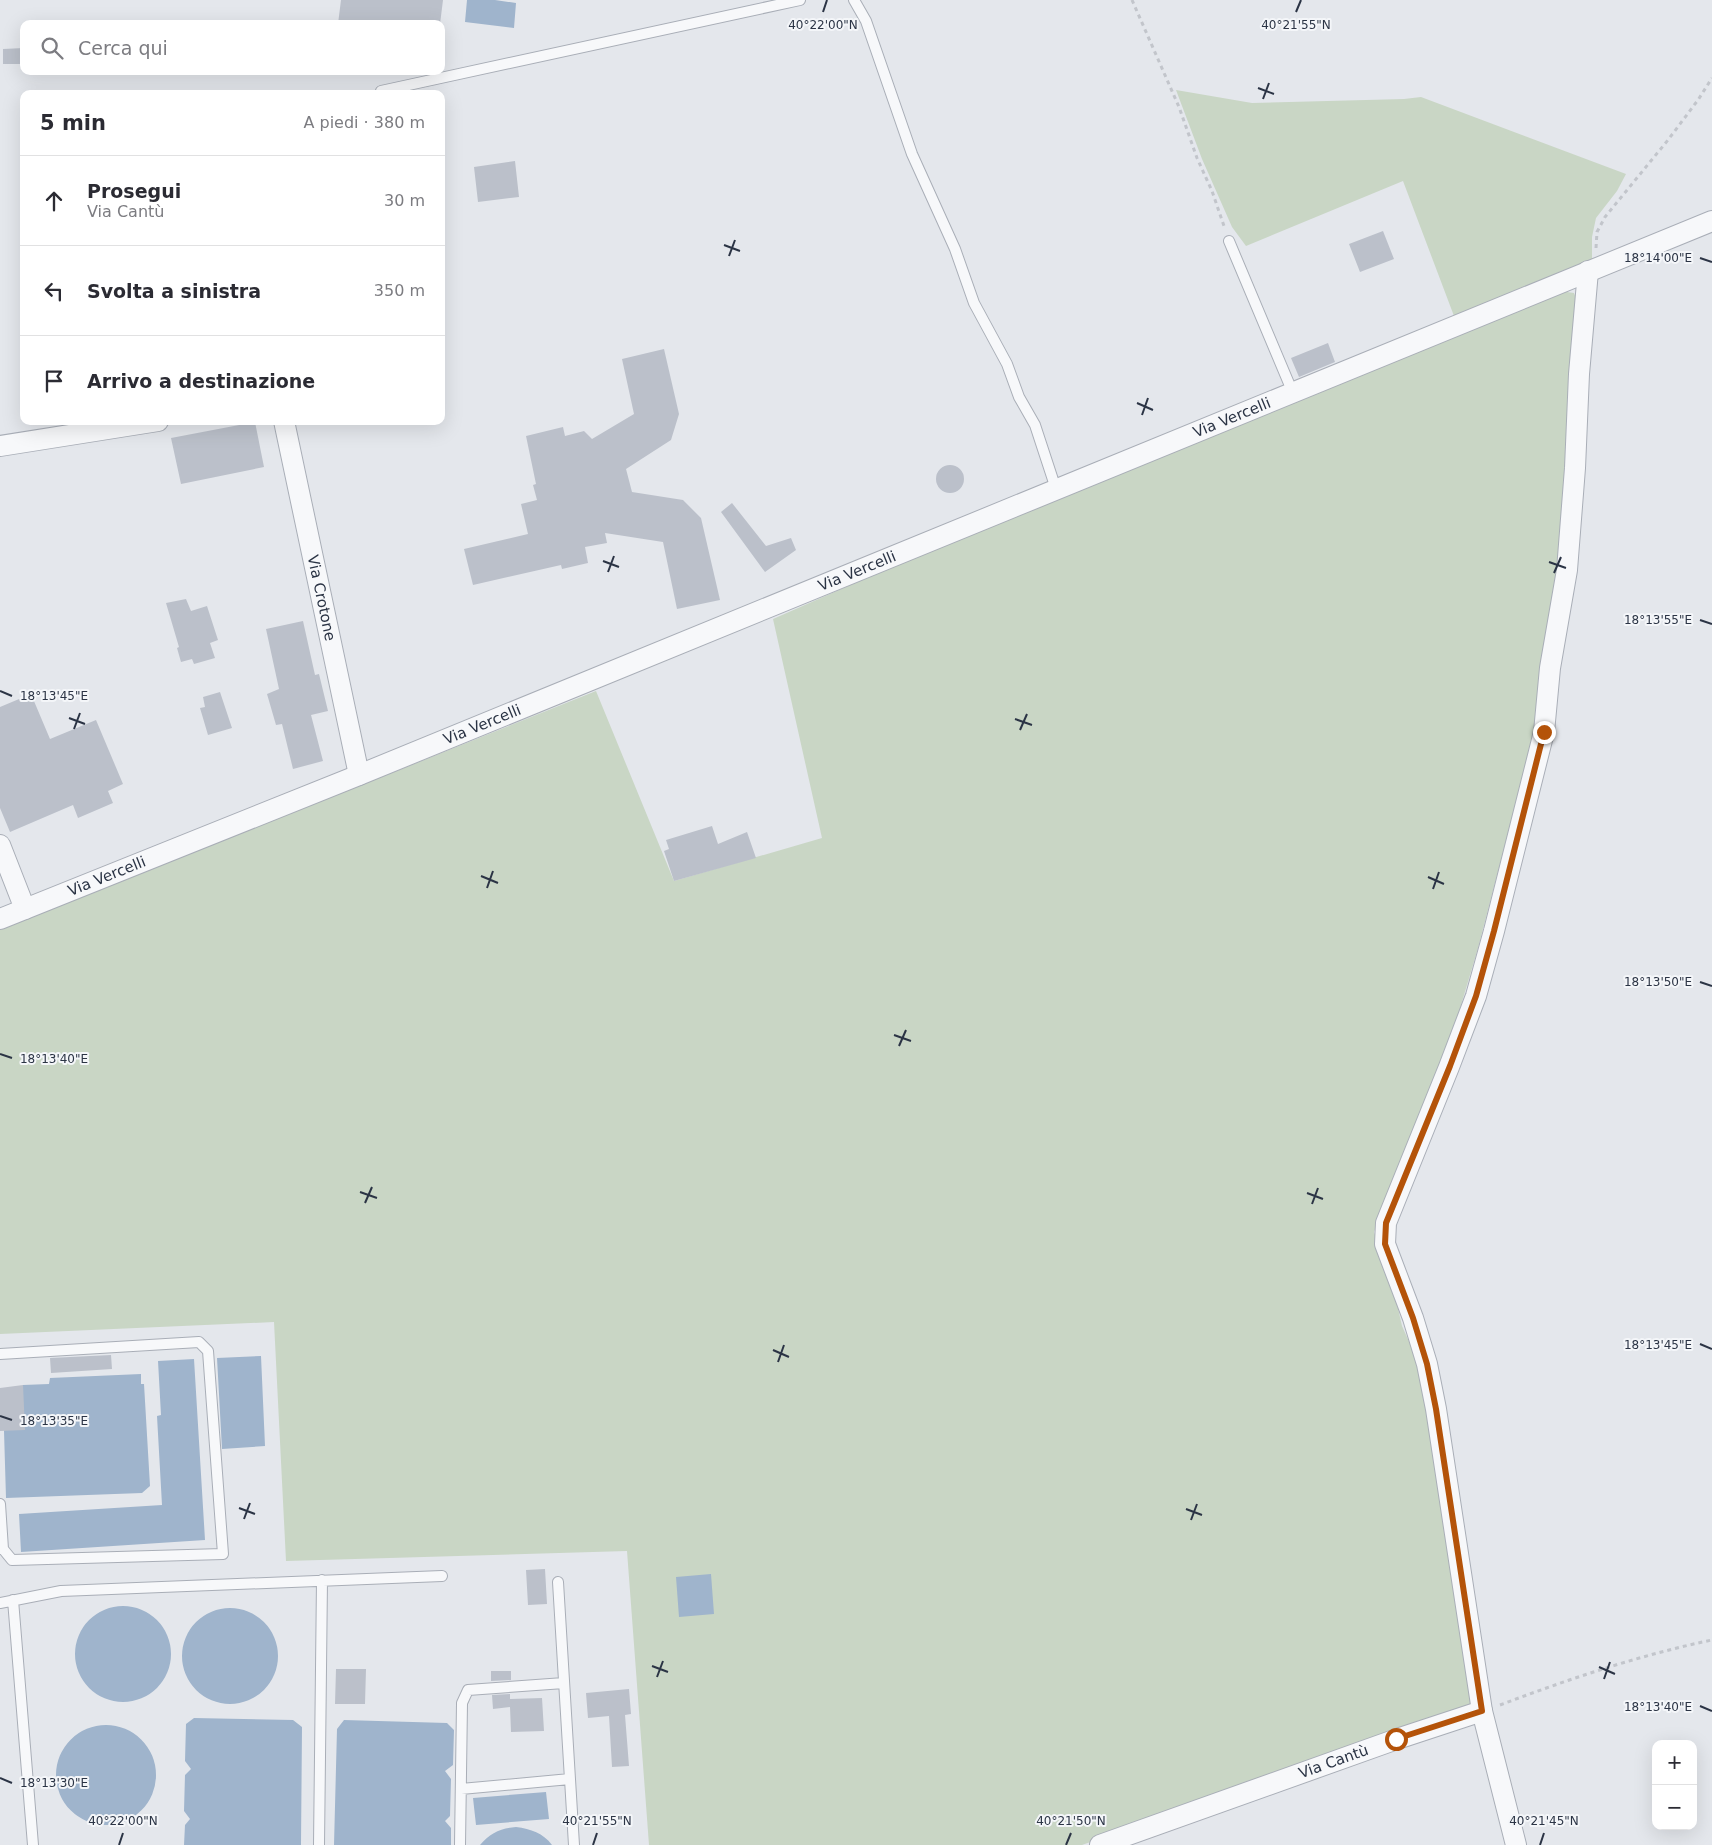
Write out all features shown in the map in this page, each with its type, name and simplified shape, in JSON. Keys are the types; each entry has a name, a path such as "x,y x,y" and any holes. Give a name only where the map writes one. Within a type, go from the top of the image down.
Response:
{"street":[{"name":"Via Vercelli","path":"0,919 359,775 1712,221"},
{"path":"1516,1845 1482,1711 1436,1409 1427,1364 1413,1318 1385,1244 1386,1223 1450,1066 1476,996 1544,732 1550,668 1567,570 1575,468 1579,374 1594,268"},
{"path":"0,446 133,425"},
{"name":"Via Crotone","path":"285,425 359,775"},
{"path":"0,845 25,909"},
{"name":"Via Cantù","path":"1100,1845 1396,1739 1482,1711"}],"lane":[{"path":"386,90 800,0"},
{"path":"854,0 866,21 912,154 955,249 974,303 1007,364 1019,397 1035,425 1056,489"},
{"path":"1229,241 1293,393"},
{"path":"0,1354 199,1342 208,1351 223,1554 12,1560 1,1549 0,1504"},
{"path":"0,1603 61,1591 442,1576"},
{"path":"319,1845 322,1580"},
{"path":"558,1582 574,1845"},
{"path":"13,1600 33,1845"},
{"path":"460,1845 462,1703 468,1690 564,1683"},
{"path":"461,1789 570,1778"}],"path":[{"path":"1132,0 1212,191 1229,241"},
{"path":"1594,268 1597,232 1605,217 1678,127 1712,78"},
{"path":"1482,1711 1545,1688 1635,1659 1712,1640"}],"green space":[{"path":"1176,90 1252,103 1421,97 1626,174 1617,191 1596,218 1592,237 1592,260 1454,316 1403,181 1246,246 1232,227 1202,159"},
{"path":"1560,291 1574,293 1579,306 1560,568 1535,729 1478,948 1448,1049 1374,1232 1395,1295 1402,1326 1416,1357 1444,1502 1473,1694 1469,1707 1082,1845 649,1845 627,1551 286,1561 274,1322 0,1334 0,930 596,691 674,881 822,838 773,619 905,561"}],"water":[{"path":"467,0 495,0 516,3 514,28 465,22"},
{"path":"261,1356 265,1446 222,1449 217,1358"},
{"path":"194,1359 205,1540 21,1552 19,1514 162,1505 157,1416 161,1415 158,1361"},
{"path":"141,1374 141,1384 144,1384 150,1486 142,1493 6,1498 4,1431 23,1385 49,1384 50,1378"},
{"path":"711,1574 714,1614 679,1617 676,1577"},
{"path":"123,1606 141,1610 157,1620 167,1636 171,1654 167,1672 157,1688 141,1698 123,1702 105,1698 89,1688 79,1672 75,1654 79,1636 89,1620 105,1610"},
{"path":"230,1608 248,1612 264,1622 274,1638 278,1656 274,1674 264,1690 248,1700 230,1704 212,1700 196,1690 186,1674 182,1656 186,1638 196,1622 212,1612"},
{"path":"194,1718 293,1720 302,1727 301,1845 184,1845 185,1825 190,1819 184,1811 185,1775 191,1769 185,1761 186,1724"},
{"path":"344,1720 447,1723 454,1730 453,1765 445,1771 451,1779 450,1816 445,1821 451,1828 451,1845 334,1845 337,1729"},
{"path":"106,1725 116,1726 134,1733 148,1747 155,1765 155,1785 148,1803 134,1817 116,1824 106,1825 96,1824 78,1817 64,1803 57,1785 56,1775 57,1765 64,1747 78,1733 96,1726"},
{"path":"546,1792 549,1819 476,1825 473,1798"},
{"path":"516,1827 536,1832 545,1837 552,1845 480,1845 496,1832"}],"building":[{"path":"341,0 443,0 440,20 338,20"},
{"path":"20,48 20,64 3,64 3,49"},
{"path":"515,161 519,197 478,202 474,167"},
{"path":"1383,231 1394,259 1360,272 1349,244"},
{"path":"1328,343 1335,362 1299,377 1291,358"},
{"path":"664,349 679,414 671,440 626,469 632,492 683,500 701,518 720,600 677,609 663,542 605,533 607,543 585,547 588,563 562,569 561,565 473,585 464,549 528,534 521,504 537,500 533,485 536,484 526,436 563,427 565,436 584,431 592,439 634,414 622,359"},
{"path":"239,425 256,425 264,467 181,484 171,438"},
{"path":"950,465 960,469 964,479 960,489 950,493 940,489 936,479 940,469"},
{"path":"732,503 766,546 791,538 796,550 765,572 721,512"},
{"path":"186,599 191,611 207,606 218,640 210,643 215,658 194,664 192,659 181,662 177,648 179,647 166,603"},
{"path":"303,621 315,675 319,674 328,711 311,715 323,761 293,769 282,724 276,725 267,694 279,689 266,629"},
{"path":"220,692 232,728 208,735 200,708 205,707 203,697"},
{"path":"31,694 50,739 96,720 123,784 108,791 113,803 78,818 73,805 10,832 0,808 0,707"},
{"path":"712,826 718,844 747,832 756,858 674,881 664,851 669,849 666,840"},
{"path":"111,1355 112,1369 51,1373 50,1358"},
{"path":"23,1385 25,1430 0,1431 0,1388"},
{"path":"545,1569 547,1604 528,1605 526,1570"},
{"path":"336,1669 366,1669 365,1704 335,1704"},
{"path":"491,1671 511,1671 511,1680 491,1681"},
{"path":"629,1689 631,1714 625,1715 629,1766 612,1767 609,1716 588,1718 586,1693"},
{"path":"510,1694 510,1699 542,1698 544,1731 511,1732 510,1707 493,1709 492,1695"}],"route":[{"path":"1396,1739 1482,1711 1436,1409 1427,1364 1413,1318 1395,1275 1385,1244 1386,1223 1450,1066 1476,996 1544,732"}]}
